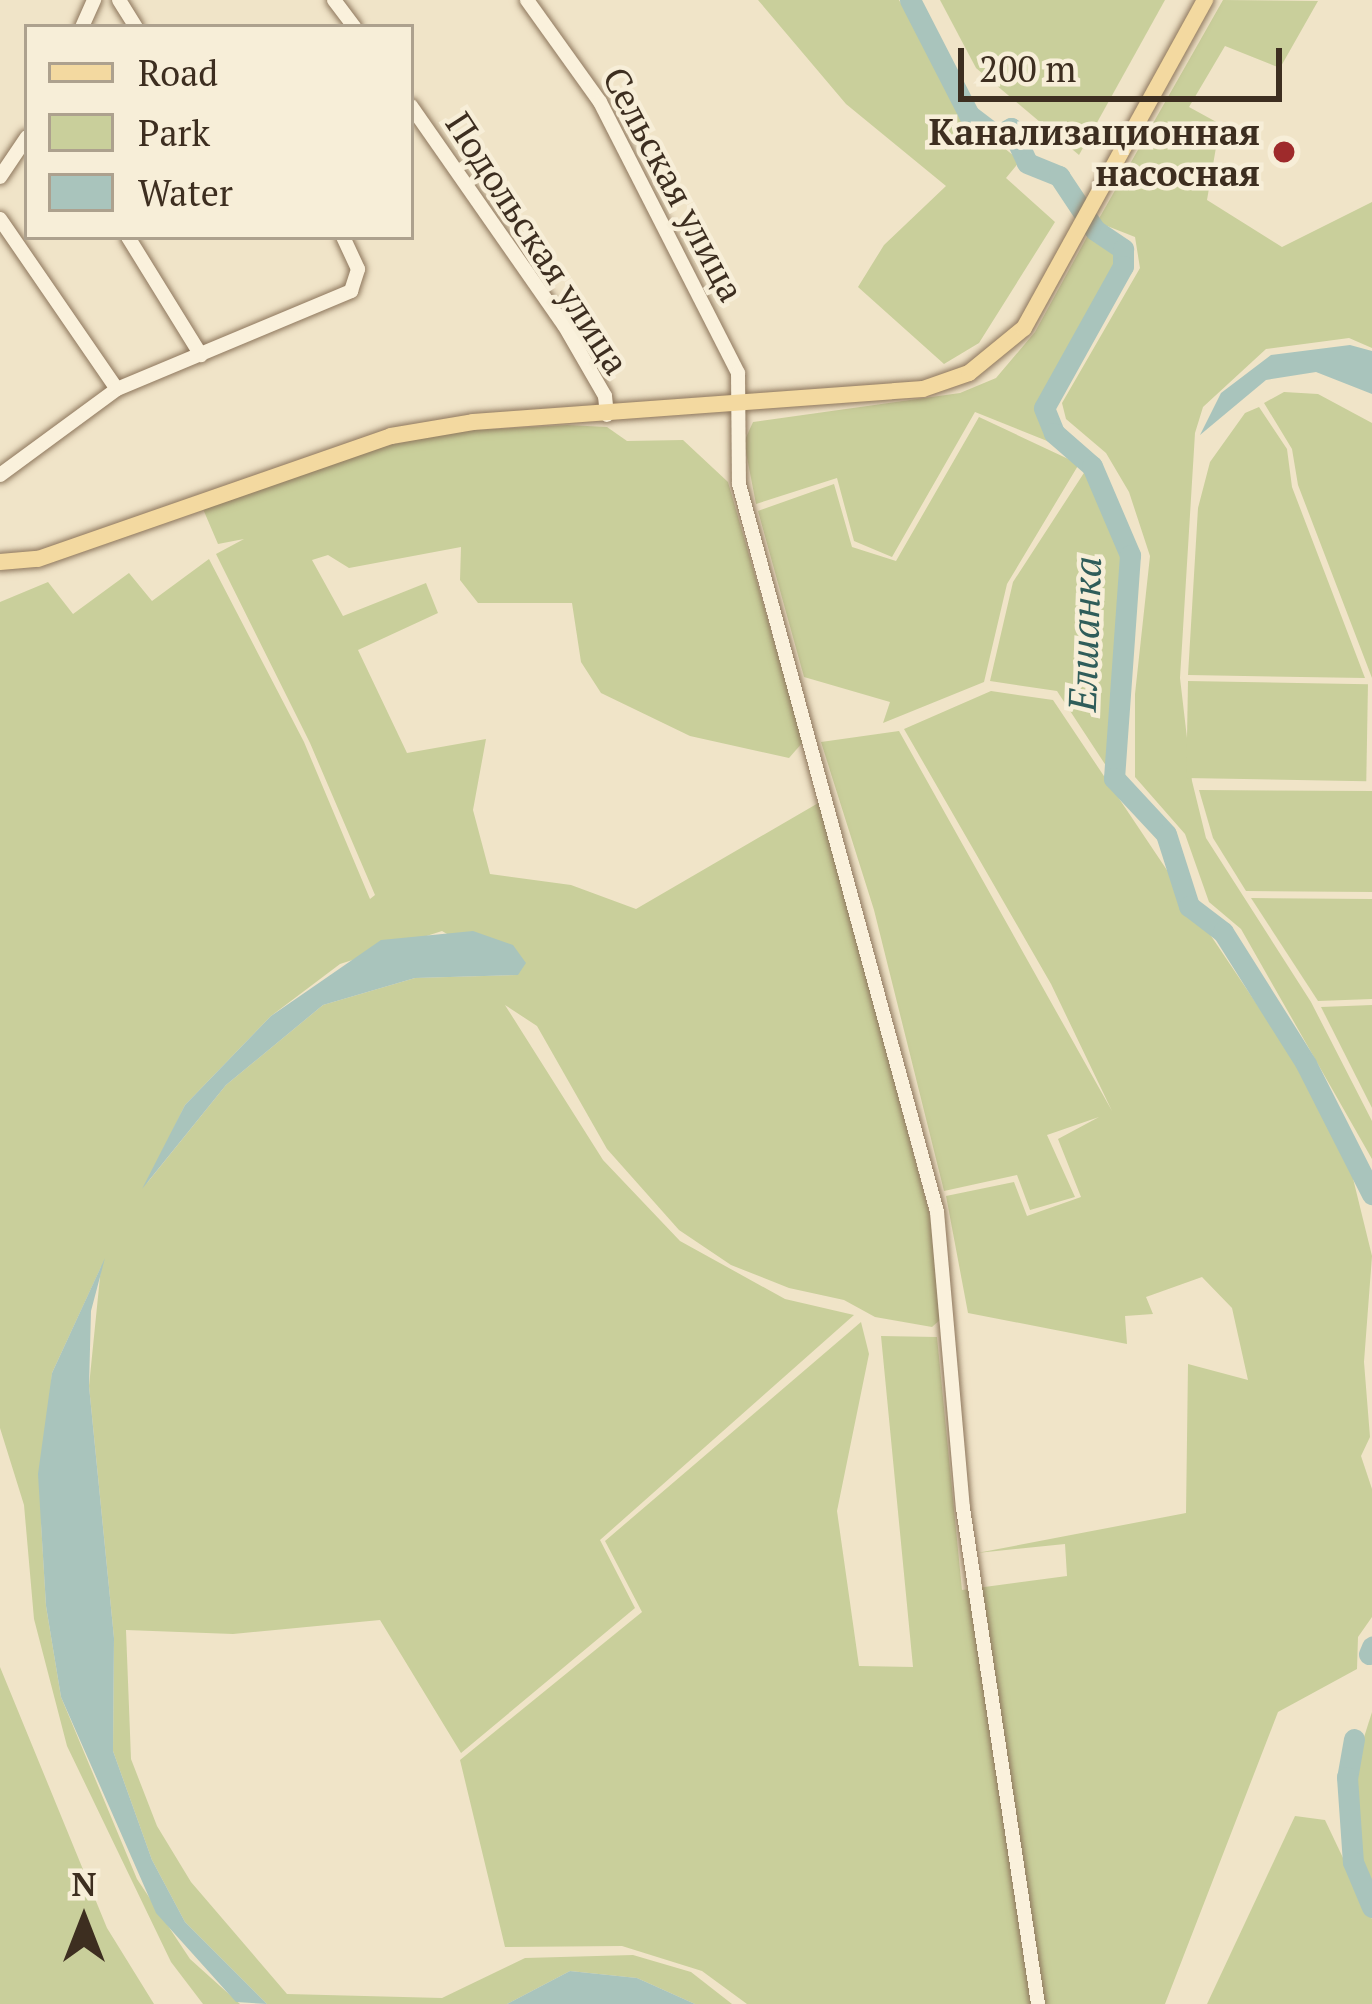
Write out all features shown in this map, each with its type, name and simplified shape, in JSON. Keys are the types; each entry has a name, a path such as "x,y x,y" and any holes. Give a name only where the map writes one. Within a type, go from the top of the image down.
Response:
{"main road":[{"path":"0,562 38,560 391,436 923,389 969,373 1024,328 1205,0"}],"street":[{"name":"Сельская улица","path":"527,0 600,102 738,373 734,409 739,484 937,1212 963,1508 1039,2004"},
{"name":"Подольская улица","path":"414,110 564,325 605,396 608,415"},
{"path":"0,177 24,141"},
{"path":"0,219 117,389"},
{"path":"130,240 201,355"},
{"path":"0,475 117,389 356,285 358,269 345,240"}],"green space":[{"path":"758,0 899,0 966,117 1020,161 1006,178 1055,222 979,343 944,364 858,287 884,245 946,186 846,104"},
{"path":"940,0 1165,0 1079,155 976,68"},
{"path":"1223,0 1318,1 1280,68 1225,46 1189,107 1220,124 1207,200 1282,247 1372,202 1372,348 1349,338 1266,349 1203,407 1195,433 1180,678 1192,781 1206,838 1311,1002 1372,1121 1372,1159 1241,929 1209,902 1185,834 1135,777 1135,694 1150,556 1129,492 1106,453 1066,419 1062,403 1140,268 1135,237 1097,222"},
{"path":"1088,235 1129,248 1132,259 1049,410 1087,457 975,412 892,557 854,541 837,478 756,504 744,442 753,422 960,393 996,378 1035,332"},
{"path":"1284,392 1318,394 1372,423 1372,678 1298,485 1292,449 1264,403"},
{"path":"1259,407 1287,449 1292,487 1365,678 1188,675 1198,508 1210,462 1245,413"},
{"path":"979,417 1079,464 1007,584 984,682 883,723 890,702 804,677 758,511 834,484 852,547 896,561"},
{"path":"567,425 607,427 627,441 683,440 728,482 803,742 789,758 690,736 601,693 581,662 572,603 478,603 460,580 461,547 349,568 328,555 312,560 343,616 426,583 438,613 358,650 407,753 486,739 473,810 490,874 571,885 636,909 820,802 930,1216 940,1320 932,1327 875,1317 844,1300 789,1288 731,1265 679,1230 607,1149 537,1026 505,1005 603,1160 680,1241 785,1299 854,1315 600,1540 635,1608 461,1753 380,1620 233,1634 126,1630 131,1759 157,1826 191,1882 287,1994 442,1998 525,1958 633,1955 691,1972 732,2004 695,2004 637,1978 570,1971 507,2004 267,2004 185,1922 152,1860 113,1751 114,1638 89,1386 101,1267 52,1373 41,1522 46,1606 61,1697 137,1879 190,1959 240,2004 203,2004 171,1962 67,1746 34,1619 24,1505 0,1428 0,602 48,582 73,614 129,573 152,601 209,559 304,742 370,899 375,895 310,743 216,554 244,539 218,544 203,509 385,446 458,431","holes":["442,931 517,975 415,978 323,1005 226,1085 147,1183 185,1105 271,1016 340,964"]},
{"path":"1093,459 1136,557 1116,781 1057,691 990,681 1013,582"},
{"path":"1188,681 1368,684 1366,781 1186,778"},
{"path":"991,691 1053,700 1325,1106 1349,1162 1372,1256 1364,1362 1370,1437 1361,1456 1372,1489 1372,1617 1358,1637 1357,1669 1278,1712 1165,2004 747,2004 702,1971 622,1946 505,1947 460,1760 642,1612 605,1541 861,1322 869,1354 837,1511 859,1666 913,1667 881,1336 937,1337 962,1590 1067,1576 1065,1544 977,1553 1186,1513 1188,1364 1248,1380 1232,1308 1202,1277 1146,1297 1153,1314 1125,1316 1127,1344 968,1313 946,1196 1014,1182 1027,1216 1081,1197 1058,1139 1099,1117 1047,1135 1075,1197 1030,1210 1017,1175 944,1191 874,910 821,742 899,731 1112,1111 1051,984 904,729"},
{"path":"1199,790 1372,791 1372,892 1246,891 1213,838"},
{"path":"1251,898 1372,899 1372,999 1318,1001"},
{"path":"1372,1005 1372,1108 1321,1007"},
{"path":"0,1667 107,1928 154,2004 0,2004"},
{"path":"1372,1712 1372,1892 1359,1857 1354,1769"},
{"path":"1295,1816 1325,1820 1372,1919 1372,2004 1207,2004"}],"water":[{"path":"1350,345 1372,351 1372,394 1316,372 1266,380 1200,435 1221,393 1271,355"},
{"path":"473,931 513,945 526,963 518,975 415,978 323,1005 226,1085 142,1189 185,1105 271,1016 381,940"},
{"path":"105,1258 91,1311 89,1386 114,1638 113,1751 152,1860 185,1922 267,2004 236,2002 156,1913 61,1697 46,1606 38,1474 52,1373"},
{"path":"570,1971 637,1978 695,2004 507,2004"}],"waterway":[{"name":"Елшанка","path":"910,0 969,115 997,136 1011,128 1027,163 1059,176 1095,230 1123,249 1123,266 1044,408 1054,433 1092,466 1130,555 1114,778 1166,834 1189,906 1223,932 1306,1064 1372,1194"},
{"name":"Елшанка","path":"1369,1654 1372,1647"},
{"name":"Елшанка","path":"1354,1739 1347,1777 1353,1862 1372,1907"}],"place":[{"name":"Канализационная насосная","path":"1284,152"}]}
